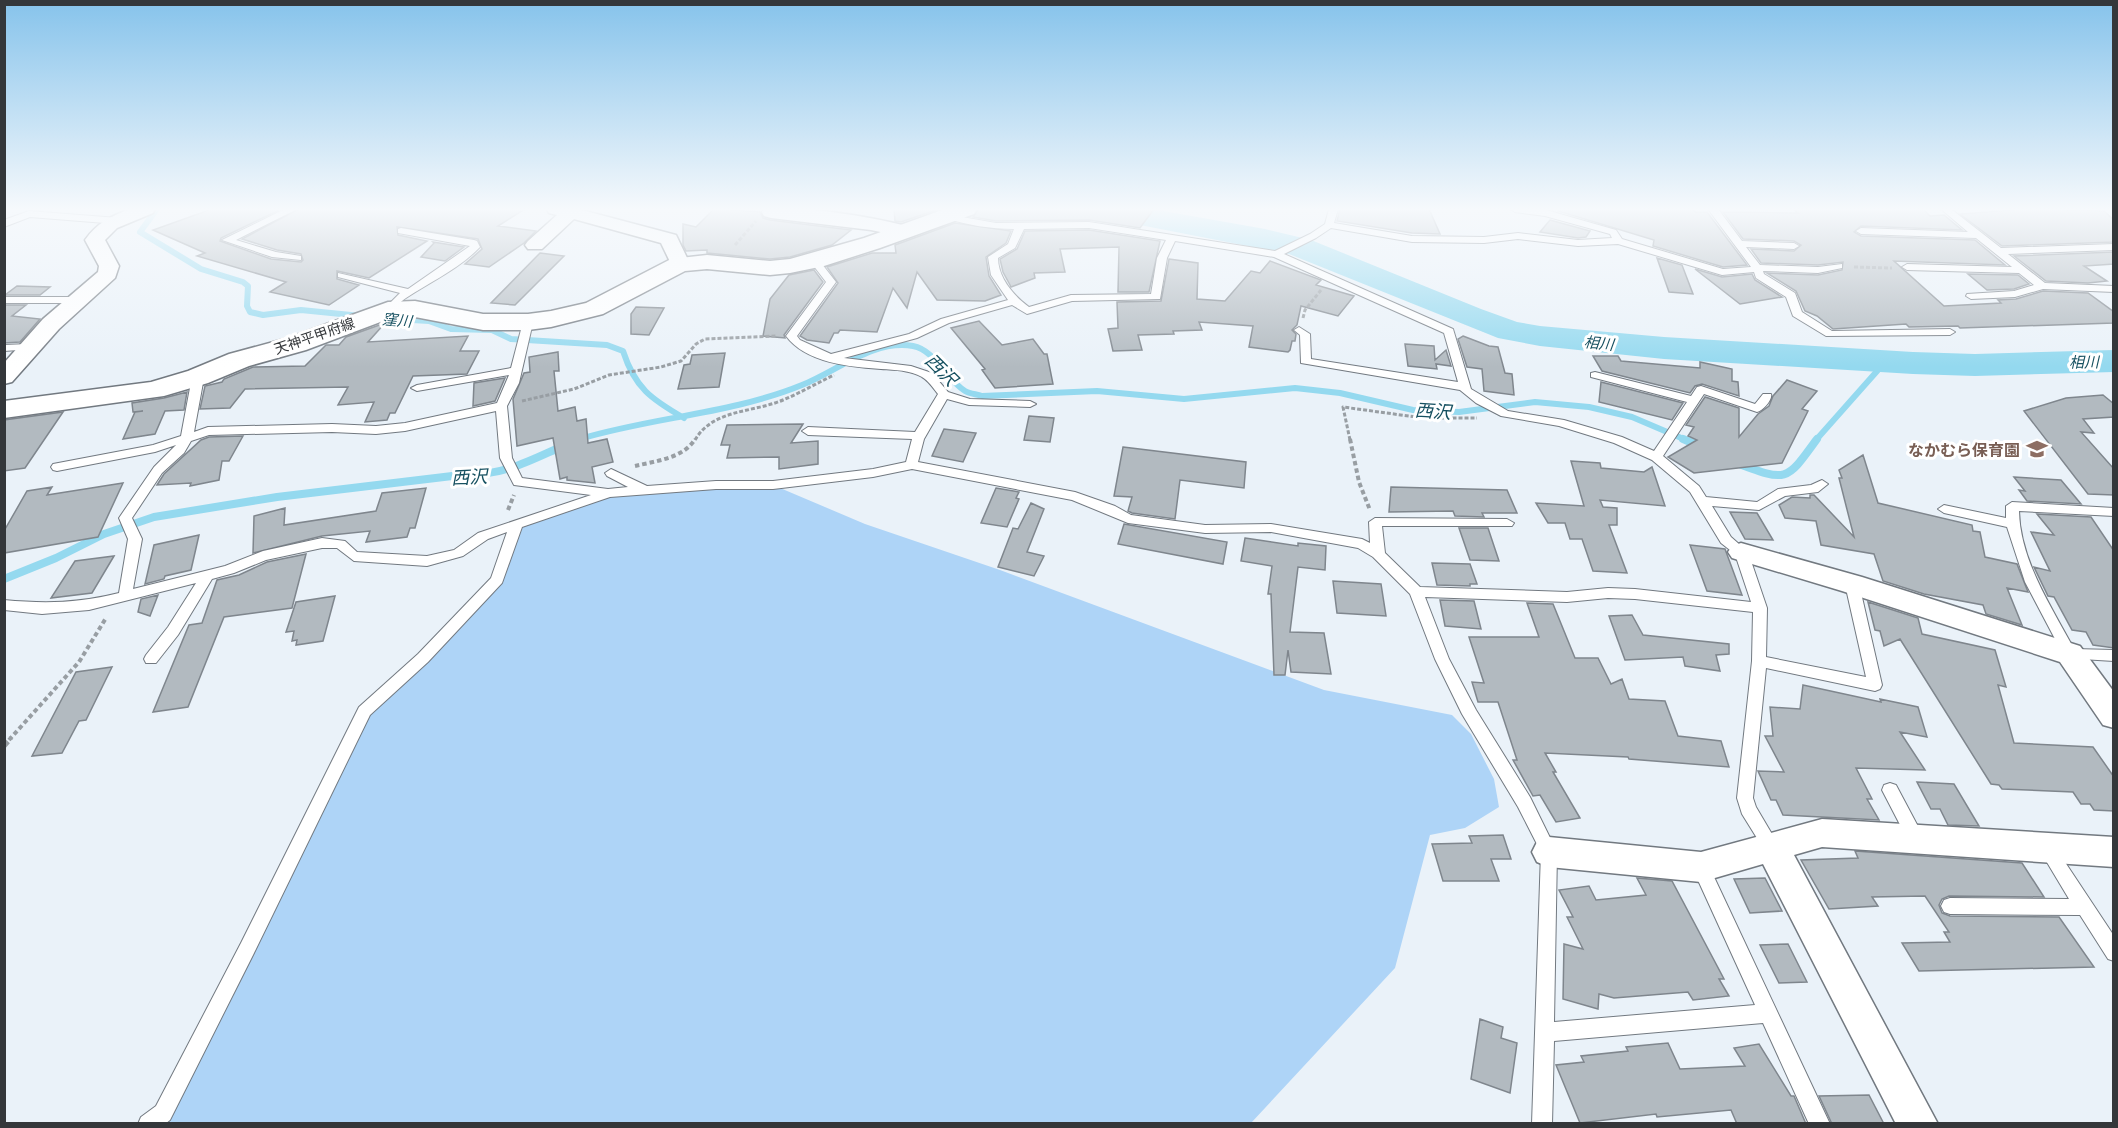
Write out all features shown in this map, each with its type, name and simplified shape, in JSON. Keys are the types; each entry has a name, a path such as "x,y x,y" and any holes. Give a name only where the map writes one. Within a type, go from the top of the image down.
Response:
{"main road":[{"name":"天神平甲府線","path":"4,410 154,390 198,377 239,360 297,344 388,310 415,309 465,321 527,327 594,309 680,264 719,262 770,268 811,262"}],"street":[{"path":"4,377 28,347 108,274 109,266 107,262"},
{"path":"1741,552 1852,584 2070,654 2114,716"},
{"path":"1549,852 1701,867 1822,833 2114,852"},
{"path":"1772,846 1918,1124"}],"lane":[{"path":"388,310 408,292 423,285 455,262"},
{"path":"815,262 831,282 791,336 796,342 833,358 857,364 907,368 928,375 944,394 969,402 1030,404"},
{"path":"992,262 994,272 1014,301 1027,311 1053,301 1071,298 1156,297 1161,262"},
{"path":"1298,262 1449,331 1466,391 1480,401 1502,413 1560,423 1618,440 1656,457 1695,489 1726,540 1741,552 1760,608 1759,661 1745,798 1748,809 1772,846"},
{"path":"1688,262 1722,272 1747,271 1757,267 1818,270 1838,266"},
{"path":"1753,262 1760,276 1791,295 1797,314 1830,334 1950,332"},
{"path":"2011,262 2042,286"},
{"path":"1907,267 2022,270"},
{"path":"342,275 408,292"},
{"path":"1971,297 2015,294 2042,286 2114,289"},
{"path":"4,300 79,300"},
{"path":"833,358 913,336 945,321 1014,301"},
{"path":"527,327 513,383 501,406 508,461 517,480 609,493"},
{"path":"1299,330 1305,334 1305,361 1465,387"},
{"path":"4,348 28,347"},
{"path":"417,388 517,370"},
{"path":"1595,375 1693,400"},
{"path":"122,596 135,539 125,518 158,470 180,450 188,436 198,377"},
{"path":"1656,457 1701,389 1757,409 1767,396"},
{"path":"912,465 910,458 944,394"},
{"path":"57,467 155,448 208,431 386,429 501,406"},
{"path":"808,431 920,436"},
{"path":"4,605 42,609 89,605 208,575 264,556 322,543 340,544 354,556 362,558 427,561 458,553 483,536 609,493 646,488 773,485 873,473 912,465 1076,496 1110,509 1128,519 1205,529 1271,528 1362,544 1378,554 1416,592 1446,668 1470,714 1524,802 1549,852 1542,1124"},
{"path":"611,473 626,483 646,488"},
{"path":"1702,501 1759,506 1782,492 1814,489 1822,484"},
{"path":"2114,512 2012,506 2013,524 2029,574 2070,654 2114,656"},
{"path":"1944,509 2013,524"},
{"path":"1378,554 1375,522 1507,523"},
{"path":"148,1124 163,1113 364,711 423,658 497,580 508,528"},
{"path":"151,659 173,631 208,575"},
{"path":"1759,661 1875,685 1852,584"},
{"path":"1416,592 1567,597 1608,593 1635,594 1760,608"},
{"path":"1890,790 1917,840"},
{"path":"2046,848 2114,953"},
{"path":"1701,867 1820,1124"},
{"path":"1950,906 2084,906"},
{"path":"1544,1032 1768,1013"}],"path":[{"path":"1838,266 1907,267"},
{"path":"1299,330 1305,310 1331,277"},
{"path":"501,406 574,389 615,374 681,361 696,344 705,339 791,336"},
{"path":"611,473 673,456 690,448 700,431 722,416 781,401 857,364"},
{"path":"1375,522 1359,482 1343,407 1423,418 1472,419 1502,413"},
{"path":"508,528 517,480"},
{"path":"4,746 79,662 122,596"}],"shaded area":[{"path":"773,485 865,524 1000,570 1324,690 1452,715 1471,734 1494,779 1499,807 1465,828 1430,835 1395,968 1251,1123 148,1124 364,711 497,580 516,526 609,493"}],"building":[{"path":"216,262 395,262 369,278 337,271 337,279 359,285 329,305 270,292 286,282"},
{"path":"468,262 497,262 489,267 465,264"},
{"path":"532,262 558,262 515,305 491,303"},
{"path":"844,262 987,262 989,276 1001,295 985,301 937,300 917,272 907,308 893,288 877,332 840,330 834,333 829,343 807,340 800,336 838,283 827,267"},
{"path":"1001,262 1063,262 1065,272 1034,273 1035,278 1011,287"},
{"path":"1119,262 1156,262 1149,292 1118,292"},
{"path":"1168,262 1198,263 1197,299 1225,301 1251,271 1260,273 1269,262 1321,280 1316,285 1354,296 1338,316 1301,306 1297,325 1292,330 1296,334 1295,341 1292,341 1288,352 1249,347 1253,326 1199,322 1202,330 1173,331 1174,334 1138,335 1142,350 1113,351 1108,329 1118,328 1117,302 1161,301"},
{"path":"1658,262 1682,265 1693,294 1669,292"},
{"path":"1705,262 1744,262 1747,265 1723,267"},
{"path":"1760,262 1895,262 1944,306 2001,303 1998,300 2016,299 2043,291 2088,293 2114,312 2114,323 1960,328 1958,326 1909,327 1906,324 1833,329 1817,316 1805,311 1796,291 1767,273 1818,275 1842,270 1843,262 1818,265"},
{"path":"1912,262 2001,262 2005,265"},
{"path":"2021,262 2114,262 2114,264 2084,266 2107,281 2088,283 2046,281"},
{"path":"1695,269 1722,277 1752,274 1755,280 1782,297 1740,304"},
{"path":"814,270 823,282 784,335 785,338 763,336 770,299 789,275"},
{"path":"1968,274 2018,275 2029,284 2014,289 1987,290"},
{"path":"17,286 50,287 40,295 5,295"},
{"path":"4,305 26,305 12,316 40,319 20,342 4,343"},
{"path":"636,307 664,308 649,335 631,334 631,314"},
{"path":"979,321 1002,345 1033,339 1044,354 1047,354 1053,384 995,388 982,370 985,369 951,328"},
{"path":"385,323 368,342 468,336 460,351 479,351 467,374 413,376 395,413 390,413 387,420 365,422 374,402 338,405 348,387 245,389 230,408 200,409 205,386 222,382 224,379 253,367 305,366 326,345 339,345 346,337"},
{"path":"1463,336 1498,347 1505,373 1512,374 1514,395 1484,391 1482,369 1467,367 1458,339"},
{"path":"1405,344 1434,346 1435,360 1446,350 1451,366 1436,364 1437,369 1408,366"},
{"path":"558,352 559,371 554,371 558,411 575,407 577,421 586,419 588,443 607,439 613,462 592,467 595,483 567,480 567,477 560,479 553,438 517,446 513,399 524,373 530,372 529,357"},
{"path":"725,353 719,387 678,389 684,365 690,364 692,355"},
{"path":"1593,356 1618,356 1621,361 1700,368 1700,362 1732,369 1732,381 1738,382 1739,396 1702,384 1695,386 1690,393 1602,371"},
{"path":"505,378 495,401 473,406 474,383"},
{"path":"1787,380 1817,391 1802,409 1808,411 1782,463 1694,473 1668,457 1697,440 1688,436 1694,427 1686,425 1705,397 1739,408 1739,437 1758,414 1769,406 1773,396"},
{"path":"1601,382 1683,403 1672,420 1599,402"},
{"path":"187,392 184,410 165,411 155,434 123,439 135,412 143,411 133,412 132,403"},
{"path":"2103,395 2114,404 2114,417 2083,419 2094,433 2081,432 2114,469 2114,495 2088,494 2024,411 2066,398"},
{"path":"63,412 25,468 4,471 4,420"},
{"path":"1029,416 1054,418 1050,442 1024,440"},
{"path":"803,424 791,443 818,441 818,464 779,469 779,457 727,458 730,445 721,445 727,425"},
{"path":"944,429 976,433 963,462 932,456"},
{"path":"243,436 229,461 222,461 219,480 190,486 191,483 157,485 164,474 201,440 209,437"},
{"path":"1123,447 1246,462 1244,488 1180,480 1175,519 1132,513 1128,511 1132,497 1114,496"},
{"path":"1863,455 1878,503 1972,525 1973,531 1980,532 1985,557 2017,564 2028,592 2007,588 2022,625 1986,614 1983,605 1924,594 1883,581 1874,554 1821,545 1816,521 1785,518 1779,505 1792,497 1810,498 1810,495 1814,495 1854,537 1839,470"},
{"path":"1571,461 1600,463 1601,468 1644,472 1652,467 1665,506 1600,500 1603,507 1617,508 1617,525 1609,525 1627,573 1593,571 1582,539 1570,539 1565,523 1548,523 1536,503 1584,506"},
{"path":"2014,477 2061,480 2081,504 2027,501 2019,490 2025,491"},
{"path":"123,483 98,537 4,553 4,531 27,491 52,487 47,495"},
{"path":"1391,487 1507,490 1517,513 1482,513 1484,517 1455,516 1453,511 1389,512"},
{"path":"426,488 415,528 410,528 407,537 366,542 370,531 322,536 253,553 254,516 285,508 284,525 376,511 382,493"},
{"path":"996,488 1019,492 1016,498 1019,499 1007,527 981,523"},
{"path":"1031,503 1044,509 1027,552 1044,556 1034,576 998,567 1013,528 1018,529"},
{"path":"1730,512 1757,513 1773,540 1745,539"},
{"path":"2037,514 2091,517 2114,551 2114,648 2093,645 2086,632 2072,630 2054,597 2048,596 2034,567 2050,571 2031,532 2054,535"},
{"path":"1124,524 1227,542 1223,564 1118,544"},
{"path":"1459,528 1488,528 1499,561 1470,560"},
{"path":"199,535 191,570 165,576 164,579 145,584 154,545"},
{"path":"1245,538 1298,546 1298,543 1326,546 1325,570 1298,567 1290,632 1324,633 1331,674 1291,672 1288,650 1285,675 1274,675 1271,594 1268,594 1272,566 1241,561"},
{"path":"1690,545 1725,549 1742,595 1707,591"},
{"path":"306,554 292,608 224,617 188,707 153,712 189,625 202,623 217,580 239,575 267,562"},
{"path":"114,556 92,593 51,598 75,561"},
{"path":"1432,563 1470,564 1477,584 1470,584 1470,586 1437,585"},
{"path":"1333,581 1381,584 1386,616 1337,613"},
{"path":"158,595 150,616 138,612 141,599"},
{"path":"335,596 323,641 296,645 297,640 292,641 294,631 286,632 296,602"},
{"path":"1440,600 1474,601 1481,629 1445,626"},
{"path":"1868,602 1918,618 1922,634 1995,650 2006,687 1998,685 2014,743 2093,747 2114,777 2114,811 2094,810 2090,804 2081,804 2073,792 2002,789 1999,785 1991,784 1900,639 1884,646 1880,631 1875,630"},
{"path":"1527,603 1553,604 1575,658 1598,658 1611,684 1622,679 1629,699 1665,701 1678,736 1721,741 1729,767 1629,759 1628,757 1545,753 1556,772 1553,772 1580,818 1556,822 1540,795 1533,796 1513,760 1517,760 1498,702 1478,702 1472,682 1484,683 1469,637 1539,637"},
{"path":"1632,615 1643,635 1729,644 1729,654 1716,655 1720,671 1685,666 1683,657 1625,660 1609,616"},
{"path":"112,667 86,720 79,721 62,753 32,756 76,672"},
{"path":"1803,685 1881,702 1880,699 1918,707 1927,737 1900,732 1925,770 1856,768 1872,799 1867,799 1879,820 1783,815 1776,800 1771,800 1758,771 1784,772 1765,736 1773,736 1770,707 1800,709"},
{"path":"1917,782 1954,784 1979,826 1948,825 1940,809 1931,809"},
{"path":"1503,835 1511,859 1491,859 1499,881 1443,881 1432,844 1472,843 1469,836"},
{"path":"1855,851 2022,863 2044,897 1949,896 1942,899 1939,905 1942,913 1950,916 2059,917 2094,967 1919,971 1902,943 1950,942 1944,932 1949,932 1925,896 1872,897 1878,906 1829,909 1801,860 1858,858"},
{"path":"1637,878 1672,881 1724,979 1719,979 1729,996 1693,1000 1688,992 1614,998 1599,994 1598,1009 1563,999 1564,944 1583,949 1567,917 1573,917 1559,890 1589,886 1596,900 1646,895"},
{"path":"1765,878 1782,911 1750,913 1734,879"},
{"path":"1788,944 1807,982 1779,983 1760,945"},
{"path":"1480,1019 1503,1027 1501,1038 1517,1043 1510,1093 1471,1079"},
{"path":"1668,1043 1680,1069 1745,1066 1734,1048 1759,1044 1791,1096 1794,1096 1806,1124 1737,1124 1731,1110 1657,1117 1656,1114 1580,1123 1556,1065 1584,1062 1581,1056 1628,1051 1626,1047"},
{"path":"1869,1095 1884,1124 1832,1124 1819,1096"}],"waterway":[{"name":"窪川","path":"189,262 201,269 243,282 248,286 247,306 250,312 263,315 301,310 361,316"},
{"name":"相川","path":"1336,262 1510,331 1540,336 1664,348 1913,363 1975,365 2114,361"},
{"name":"窪川","path":"379,318 429,321 451,329 492,330 511,339 607,345 623,351 633,374 646,391 662,405 681,416"},
{"name":"西沢","path":"681,416 775,395 802,385 870,352 898,345 913,346 928,353 958,386 967,392 982,396 1097,391 1184,399 1295,388 1340,393 1413,410 1459,412 1535,402 1589,407 1632,417 1686,440"},
{"name":"西沢","path":"1816,440 1878,370 1877,361"},
{"name":"西沢","path":"580,439 681,416"},
{"name":"西沢","path":"1683,439 1702,447"},
{"name":"西沢","path":"1737,463 1766,473 1784,474 1798,464 1817,439"},
{"name":"西沢","path":"4,579 56,558 104,534 154,517 277,497 494,472 518,466 563,446"}],"place":[{"name":"なかむら保育園","path":"2037,449"}]}
